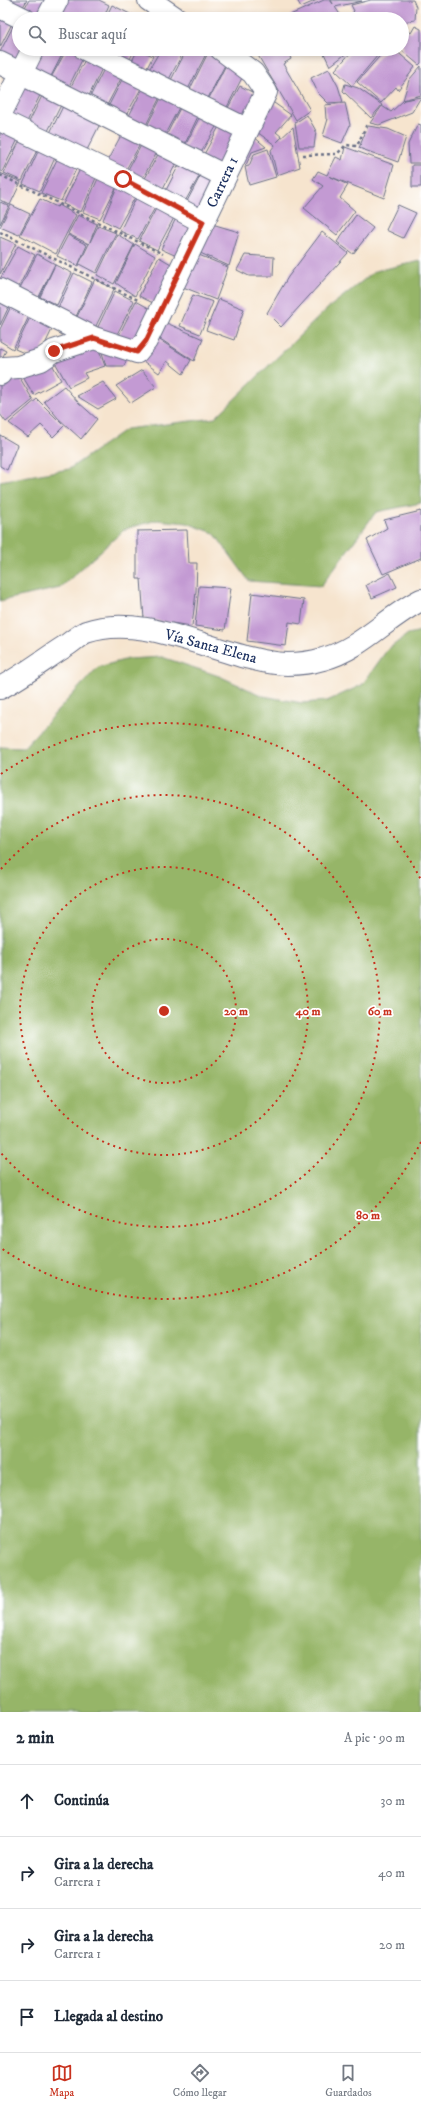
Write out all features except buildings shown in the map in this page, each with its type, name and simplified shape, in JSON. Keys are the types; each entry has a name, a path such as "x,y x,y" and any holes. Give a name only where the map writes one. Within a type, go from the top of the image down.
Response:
{"street":[{"path":"51,12 57,0"},
{"path":"149,0 167,12"},
{"path":"0,7 12,13"},
{"path":"0,116 30,56"},
{"path":"99,56 246,129"},
{"name":"Carrera 1","path":"94,338 137,352 146,341 246,129 266,92 253,73 230,56"},
{"path":"0,63 225,176"},
{"path":"0,120 123,179 203,222"},
{"path":"0,290 94,338"},
{"path":"0,374 4,368 18,367 41,360 54,351 94,338"},
{"name":"Vía Santa Elena","path":"0,688 20,678 86,632 114,628 145,628 266,662 288,664 324,659 351,648 401,610 421,600"}],"path":[{"path":"303,155 337,154 346,145 357,146 367,124"},
{"path":"0,174 183,264"},
{"path":"0,232 160,311"}],"green space":[{"path":"421,261 421,503 376,512 321,586 249,581 214,533 187,523 157,520 125,529 60,588 0,601 0,481 69,469 126,429 215,418 327,309 375,271"},
{"path":"421,631 421,1712 0,1712 0,747 23,748 98,667 128,659 162,657 219,676 263,696 302,703 327,701 362,685 387,650 408,634"}],"route":[{"path":"54,351 94,338 137,352 146,341 203,222 123,179"}]}
